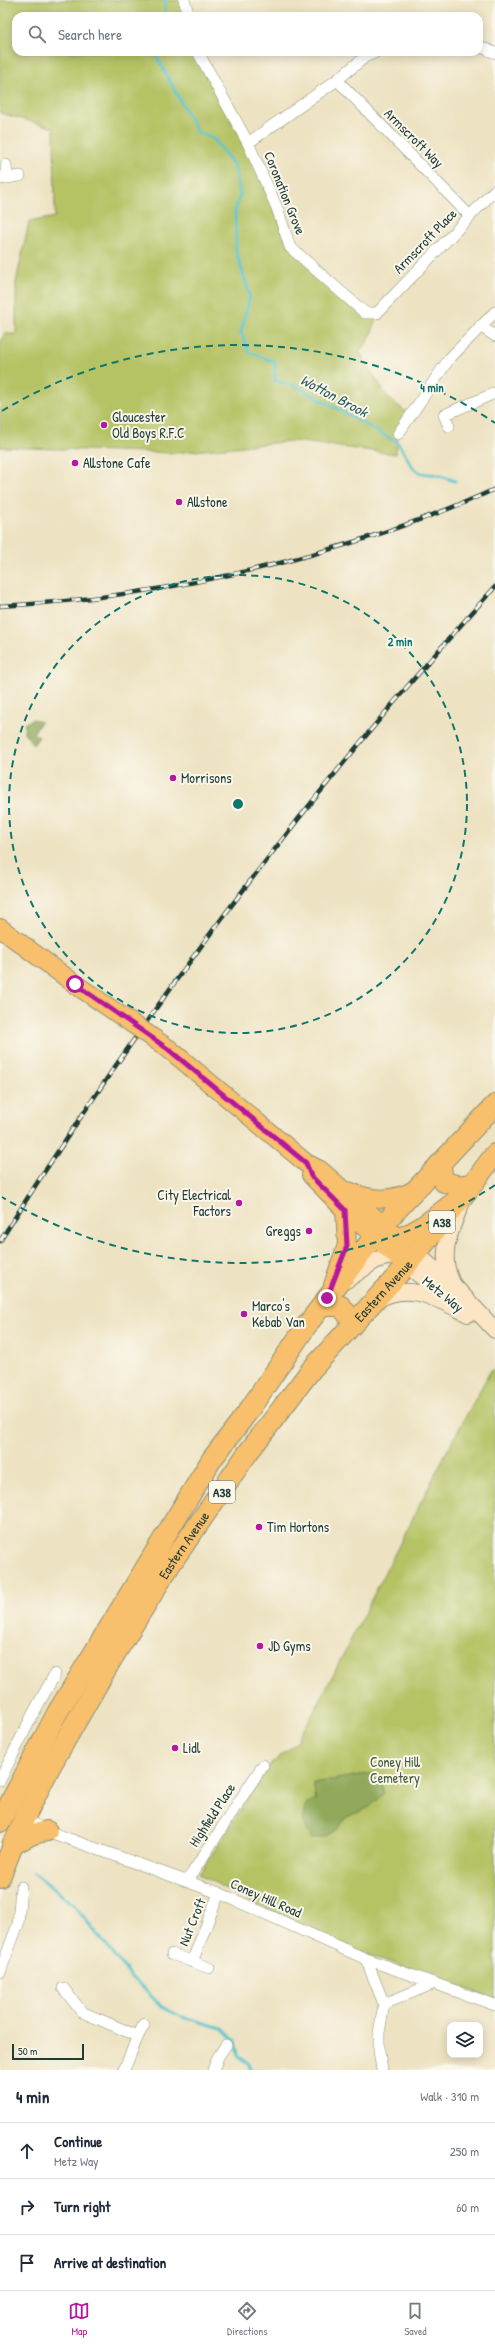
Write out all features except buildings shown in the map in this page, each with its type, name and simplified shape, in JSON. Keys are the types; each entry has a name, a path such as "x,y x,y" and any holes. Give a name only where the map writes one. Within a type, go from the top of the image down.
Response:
{"highway":[{"name":"Eastern Avenue","path":"0,1877 24,1819 75,1722 172,1562 277,1414 311,1370 369,1304 396,1245 416,1189 495,1105"},
{"name":"Eastern Avenue","path":"3,1816 57,1713 212,1459 325,1302 471,1187 495,1154"},
{"path":"440,1164 444,1182 459,1186 471,1187"},
{"path":"325,1302 341,1306 353,1322"},
{"path":"3,1816 24,1819"},
{"path":"12,1845 32,1834 47,1831"}],"main road":[{"name":"Metz Way","path":"0,921 35,953"},
{"name":"Metz Way","path":"0,928 75,984 168,1049 306,1163 320,1170 342,1189 396,1245"},
{"name":"Metz Way","path":"306,1163 311,1176 345,1210 396,1245"},
{"path":"342,1189 359,1195 382,1200 401,1196 416,1189"},
{"path":"325,1302 347,1246 345,1210"}],"street":[{"path":"184,0 187,12"},
{"path":"483,48 495,53"},
{"name":"Coronation Grove","path":"200,56 248,143 277,208 290,247 364,313 377,313"},
{"path":"248,143 337,80 367,56"},
{"name":"Armscroft Way","path":"337,80 470,216"},
{"path":"6,165 4,178 20,176"},
{"name":"Armscroft Place","path":"377,313 495,190"},
{"path":"398,434 449,359 495,312"},
{"path":"480,326 495,336"},
{"path":"449,426 444,415 495,393"},
{"path":"453,1285 445,1264 446,1246 471,1187"},
{"name":"Metz Way","path":"396,1245 453,1285 476,1316"},
{"name":"Metz Way","path":"396,1245 476,1316 495,1330"},
{"path":"369,1304 388,1294 410,1291 427,1294 476,1316"},
{"path":"0,1780 55,1674"},
{"name":"Highfield Place","path":"186,1881 263,1765"},
{"name":"Coney Hill Road","path":"24,1819 47,1831 219,1893 366,1959 495,2004"},
{"path":"0,1972 18,1924 21,1887"},
{"name":"Nut Croft","path":"192,1962 219,1893"},
{"name":"Nut Croft","path":"172,1954 209,1968"},
{"path":"366,1959 384,2004 379,2033 379,2051 382,2070"},
{"path":"384,2004 435,1983"},
{"path":"63,1988 82,2012 100,2016 133,2034 137,2038"},
{"path":"124,2070 144,2024"},
{"path":"213,2070 214,2053 226,2045"}],"green space":[{"path":"0,0 184,0 188,12 12,12 12,56 200,56 248,143 290,247 364,313 377,313 369,339 359,351 388,398 410,415 398,434 396,454 294,441 174,453 0,447 0,346 4,334 16,334 16,282 29,222 55,217 54,128 0,113"},
{"path":"33,719 41,722 33,733 39,737 33,745 24,732 25,723"},
{"name":"Coney Hill Cemetery","path":"491,1370 495,1371 495,1999 355,1950 239,1896 199,1874 270,1765 296,1743 316,1708 447,1451"},
{"path":"378,1772 384,1793 370,1807 345,1818 339,1828 326,1836 312,1839 303,1823 306,1805 316,1800 313,1783"}],"waterway":[{"name":"Wotton Brook","path":"165,0 165,12"},
{"name":"Wotton Brook","path":"157,56 197,132 213,138 235,167 240,194 235,211 236,251 250,296 241,332 249,352 275,362 275,381 298,387 398,443 414,469 421,473 437,475 455,481"},
{"path":"33,1872 74,1905 128,1973 162,2007 182,2017 222,2028 235,2041 238,2056 248,2063 251,2070"}],"railway":[{"path":"0,606 49,603 146,591 289,561 382,533 468,501 495,489"},
{"path":"0,1241 113,1069 233,903 361,742 495,587"}],"place":[{"name":"Gloucester Old Boys R.F.C","path":"104,425"},
{"name":"Allstone Cafe","path":"75,463"},
{"name":"Allstone","path":"179,502"},
{"name":"Morrisons","path":"173,778"},
{"name":"City Electrical Factors","path":"239,1203"},
{"name":"Greggs","path":"309,1231"},
{"name":"Marco's Kebab Van","path":"244,1314"},
{"name":"Tim Hortons","path":"259,1527"},
{"name":"JD Gyms","path":"260,1646"},
{"name":"Lidl","path":"175,1748"}],"route":[{"path":"75,984 168,1049 306,1163 311,1176 345,1210 348,1238 347,1246 336,1278 327,1298"}]}
